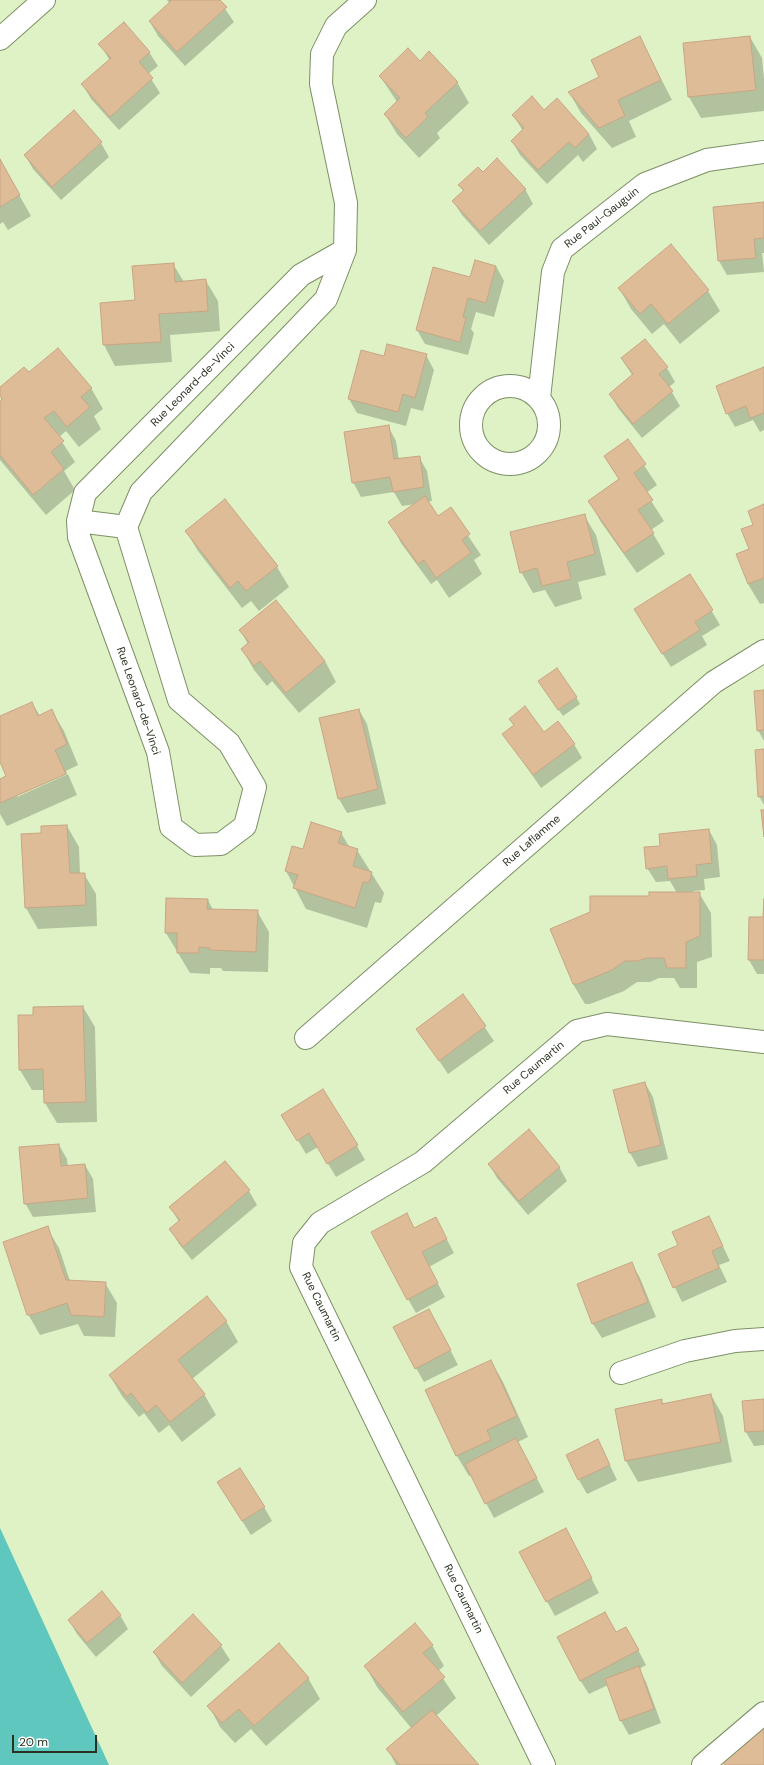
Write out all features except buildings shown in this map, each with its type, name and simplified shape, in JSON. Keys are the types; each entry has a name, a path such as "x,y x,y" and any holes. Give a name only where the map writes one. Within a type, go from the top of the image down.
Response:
{"street":[{"path":"0,39 44,0"},
{"path":"78,521 126,527 141,492 326,299 345,250 346,204 321,84 322,54 336,26 365,0"},
{"name":"Rue Paul-Gauguin","path":"539,398 553,272 562,249 645,184 707,160 764,152"},
{"name":"Rue Leonard-de-Vinci","path":"126,527 179,700 229,743 255,786 245,826 221,844 195,845 171,827 158,752 79,537 78,521 85,493 301,275 345,250"},
{"name":"Rue Laflamme","path":"306,1038 714,682 764,650"},
{"name":"Rue Caumartin","path":"544,1765 301,1267 304,1243 320,1223 423,1162 577,1031 607,1024 764,1042"},
{"path":"621,1373 685,1351 735,1341 764,1339"},
{"path":"703,1765 764,1713"}],"water":[{"path":"0,1528 109,1765 0,1765"}]}
